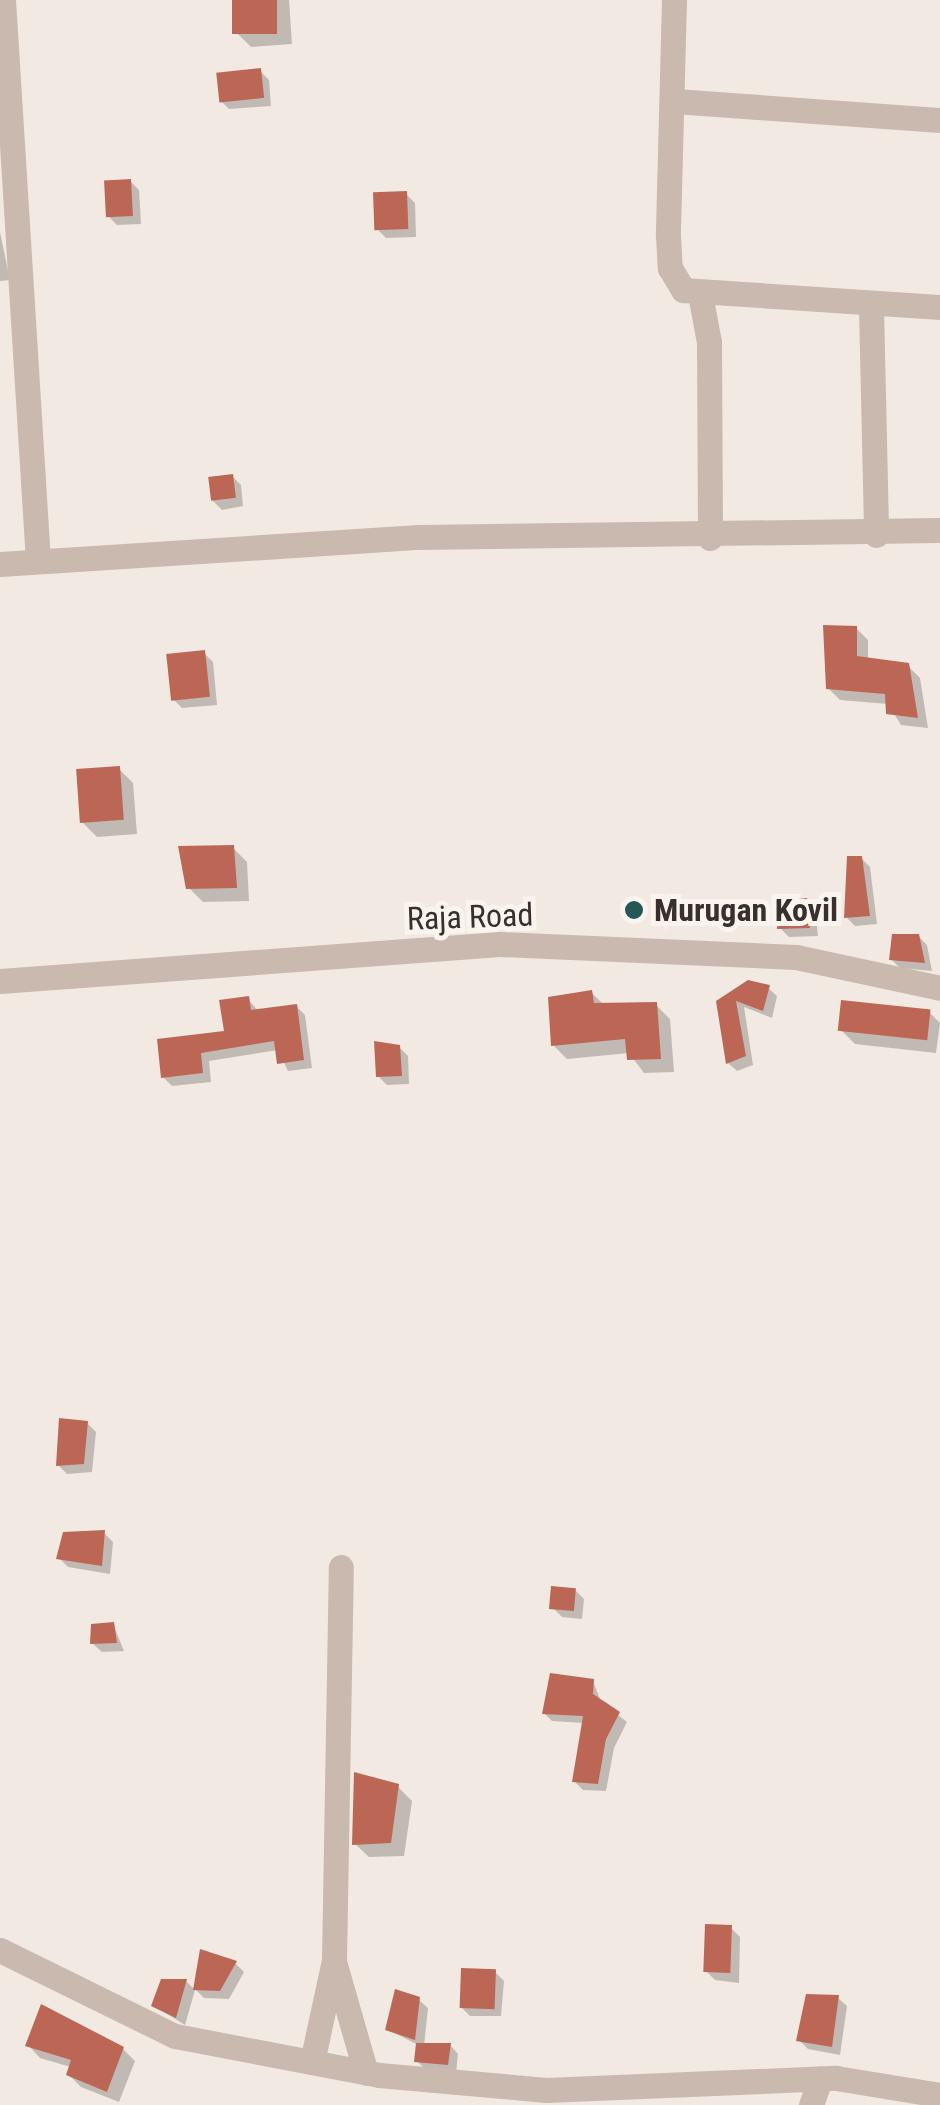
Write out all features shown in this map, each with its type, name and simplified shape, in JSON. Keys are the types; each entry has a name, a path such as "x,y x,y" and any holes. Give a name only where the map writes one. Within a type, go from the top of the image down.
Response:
{"street":[{"path":"2,0 11,354 38,561"},
{"path":"674,0 670,268 683,290 871,307 940,307"},
{"path":"674,101 940,120"},
{"path":"700,294 709,342 710,538"},
{"path":"871,307 876,535"},
{"path":"0,564 419,537 710,538 940,530"},
{"name":"Raja Road","path":"0,980 500,944 796,957 940,988"},
{"path":"312,2062 334,1960 341,1567"},
{"path":"0,1950 175,2036 366,2073 546,2090 820,2079 940,2096"},
{"path":"334,1960 366,2073"},
{"path":"811,2105 820,2079"}],"building":[{"path":"232,0 277,0 277,34 232,34"},
{"path":"261,68 264,98 219,103 216,73"},
{"path":"131,179 133,216 106,217 104,180"},
{"path":"407,191 408,229 374,230 373,192"},
{"path":"233,474 236,498 211,501 208,477"},
{"path":"823,625 857,626 857,656 909,663 918,718 886,714 885,694 826,689"},
{"path":"205,650 210,697 171,701 166,654"},
{"path":"120,766 124,820 80,823 76,769"},
{"path":"234,845 237,888 186,889 178,846"},
{"path":"847,856 862,856 870,916 844,918"},
{"path":"807,898 810,928 777,929 776,902"},
{"path":"892,934 919,934 925,963 889,960"},
{"path":"748,980 770,985 763,1011 736,1001 746,1056 726,1064 716,1001"},
{"path":"592,990 594,1003 657,1002 661,1059 627,1060 625,1039 551,1046 548,997"},
{"path":"249,996 251,1010 297,1004 304,1060 277,1064 274,1041 201,1053 203,1073 161,1078 157,1039 224,1031 219,1000"},
{"path":"841,1000 931,1009 927,1040 838,1031"},
{"path":"374,1041 400,1045 402,1076 376,1077"},
{"path":"59,1418 88,1421 84,1464 56,1466"},
{"path":"105,1530 102,1566 56,1559 63,1532"},
{"path":"551,1586 576,1588 574,1611 549,1609"},
{"path":"114,1622 117,1643 90,1644 91,1624"},
{"path":"550,1673 594,1679 593,1694 620,1712 606,1739 598,1784 572,1782 583,1716 542,1714"},
{"path":"354,1772 399,1784 391,1843 352,1845"},
{"path":"705,1924 732,1925 730,1973 703,1972"},
{"path":"200,1949 237,1961 220,1991 193,1990"},
{"path":"461,1968 496,1969 495,2009 460,2008"},
{"path":"161,1979 187,1979 176,2018 151,2006"},
{"path":"395,1989 420,1997 415,2040 385,2030"},
{"path":"806,1994 839,1995 832,2047 796,2041"},
{"path":"41,2004 124,2047 107,2092 66,2075 71,2060 25,2046"},
{"path":"416,2043 451,2043 448,2065 414,2062"}],"place":[{"name":"Murugan Kovil","path":"634,910"}]}
